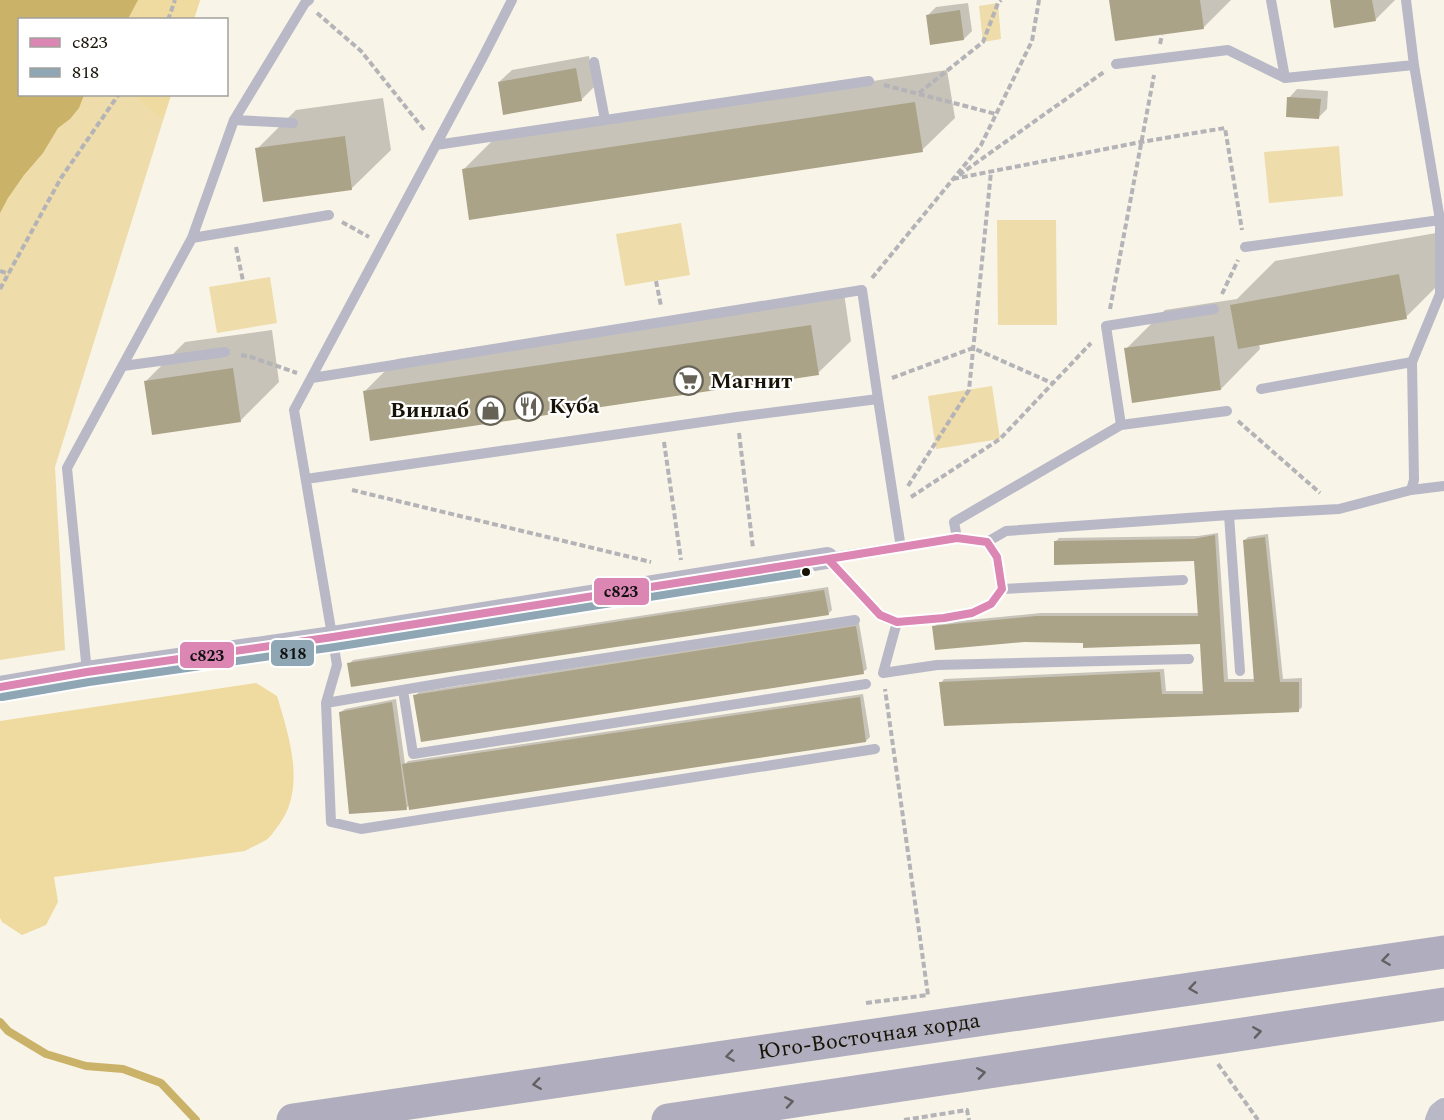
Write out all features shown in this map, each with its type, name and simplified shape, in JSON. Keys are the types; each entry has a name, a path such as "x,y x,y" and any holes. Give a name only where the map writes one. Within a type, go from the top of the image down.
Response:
{"main road":[{"name":"Юго-Восточная хорда","path":"295,1120 1444,952"},
{"path":"668,1120 1444,1004"}],"street":[{"path":"0,687 87,672 333,638 828,558"},
{"path":"1436,1120 1444,1109"}],"lane":[{"path":"512,0 294,410 337,665 326,704 331,822 361,829 875,749"},
{"path":"1271,0 1285,78"},
{"path":"1406,0 1414,65 1440,220 1440,294 1412,362 1414,480 1411,490"},
{"path":"87,672 67,468 192,238 234,120 307,1"},
{"path":"1116,64 1228,50 1285,78 1414,65"},
{"path":"594,63 605,120"},
{"path":"436,145 869,81"},
{"path":"234,120 293,123"},
{"path":"192,238 329,215"},
{"path":"1245,247 1440,220"},
{"path":"312,378 862,290 901,548"},
{"path":"1120,425 1106,326 1214,309"},
{"path":"123,366 225,352"},
{"path":"1261,389 1412,362"},
{"path":"306,480 737,417 878,399"},
{"path":"957,538 954,522 1120,425 1227,411"},
{"path":"828,558 957,538 987,542 1006,531 1339,509 1411,490 1444,486"},
{"path":"1229,515 1240,671"},
{"path":"828,558 880,615 897,622 944,618 972,613 991,604 1002,589 997,557 987,542"},
{"path":"1002,589 1183,580"},
{"path":"326,704 855,620"},
{"path":"897,622 883,674 937,665 1189,659"},
{"path":"403,690 413,754 866,684"}],"path":[{"path":"169,18 175,0"},
{"path":"919,94 982,42 1001,0"},
{"path":"862,290 981,145 1032,41 1039,0"},
{"path":"307,1 361,51 436,145"},
{"path":"895,507 1000,439 1106,326 1161,35"},
{"path":"953,179 1116,64"},
{"path":"869,81 996,114"},
{"path":"0,289 61,178 118,96"},
{"path":"953,179 1225,128 1245,247 1214,309"},
{"path":"895,507 969,390 991,172"},
{"path":"329,215 383,244"},
{"path":"234,231 243,281"},
{"path":"0,270 9,274"},
{"path":"656,281 664,321"},
{"path":"876,384 973,348 1052,383"},
{"path":"251,357 312,378"},
{"path":"1227,411 1339,509"},
{"path":"737,417 754,554"},
{"path":"662,428 682,566"},
{"path":"352,490 652,562"},
{"path":"866,1003 928,995 883,674"},
{"path":"904,1120 967,1110 969,1120"}],"shaded area":[{"path":"0,0 200,0 194,18 18,18 18,96 171,96 55,467 65,650 0,660"},
{"path":"0,0 138,0 129,18 18,18 18,96 84,96 79,108 58,128 43,153 8,198 0,213"},
{"path":"138,0 200,0 194,18 129,18"},
{"path":"998,3 1001,39 983,42 979,6"},
{"path":"135,96 171,96 163,119"},
{"path":"1339,146 1343,196 1269,203 1264,152"},
{"path":"997,220 1056,220 1057,325 998,325"},
{"path":"681,223 690,275 625,286 616,234"},
{"path":"270,277 277,323 217,333 209,287"},
{"path":"992,386 1000,439 936,449 928,396"},
{"path":"256,683 277,696 293,762 292,796 287,811 266,840 245,851 54,877 58,902 46,925 22,935 2,922 0,918 0,721"}],"building":[{"path":"1109,0 1200,0 1204,29 1115,41"},
{"path":"1330,0 1372,0 1376,21 1334,28"},
{"path":"960,10 964,40 930,45 926,15"},
{"path":"576,68 582,101 503,115 498,82"},
{"path":"1287,97 1321,99 1319,119 1286,117"},
{"path":"915,102 923,152 469,220 462,169"},
{"path":"345,136 352,190 263,202 255,148"},
{"path":"1399,274 1407,319 1238,349 1230,305"},
{"path":"811,325 819,375 370,441 363,391"},
{"path":"1214,336 1221,390 1132,403 1124,348"},
{"path":"233,368 241,422 152,435 144,381"},
{"path":"1215,535 1224,682 1254,682 1243,540 1265,537 1280,682 1299,682 1299,712 944,726 939,682 1160,672 1162,694 1203,694 1200,644 1083,648 1083,643 1024,642 935,650 932,626 1036,616 1198,616 1194,561 1054,565 1054,541 1193,539"},
{"path":"824,590 829,615 351,687 347,663"},
{"path":"856,626 864,674 421,742 413,695"},
{"path":"860,697 866,742 409,810 402,764"},
{"path":"392,702 407,810 349,814 339,712"}],"waterway":[{"path":"0,1022 8,1031 46,1054 86,1066 123,1069 161,1083 196,1120"}],"transit line":[{"name":"с823","path":"957,538 987,542 997,557 1002,589 991,604 972,613 944,618 897,622 880,615 828,559 957,538"},
{"name":"с823","path":"0,687 828,559"},
{"name":"818","path":"2,697 808,572"}],"place":[{"name":"Магнит","path":"689,381"},
{"name":"Куба","path":"528,406"},
{"name":"Винлаб","path":"490,410"}]}
